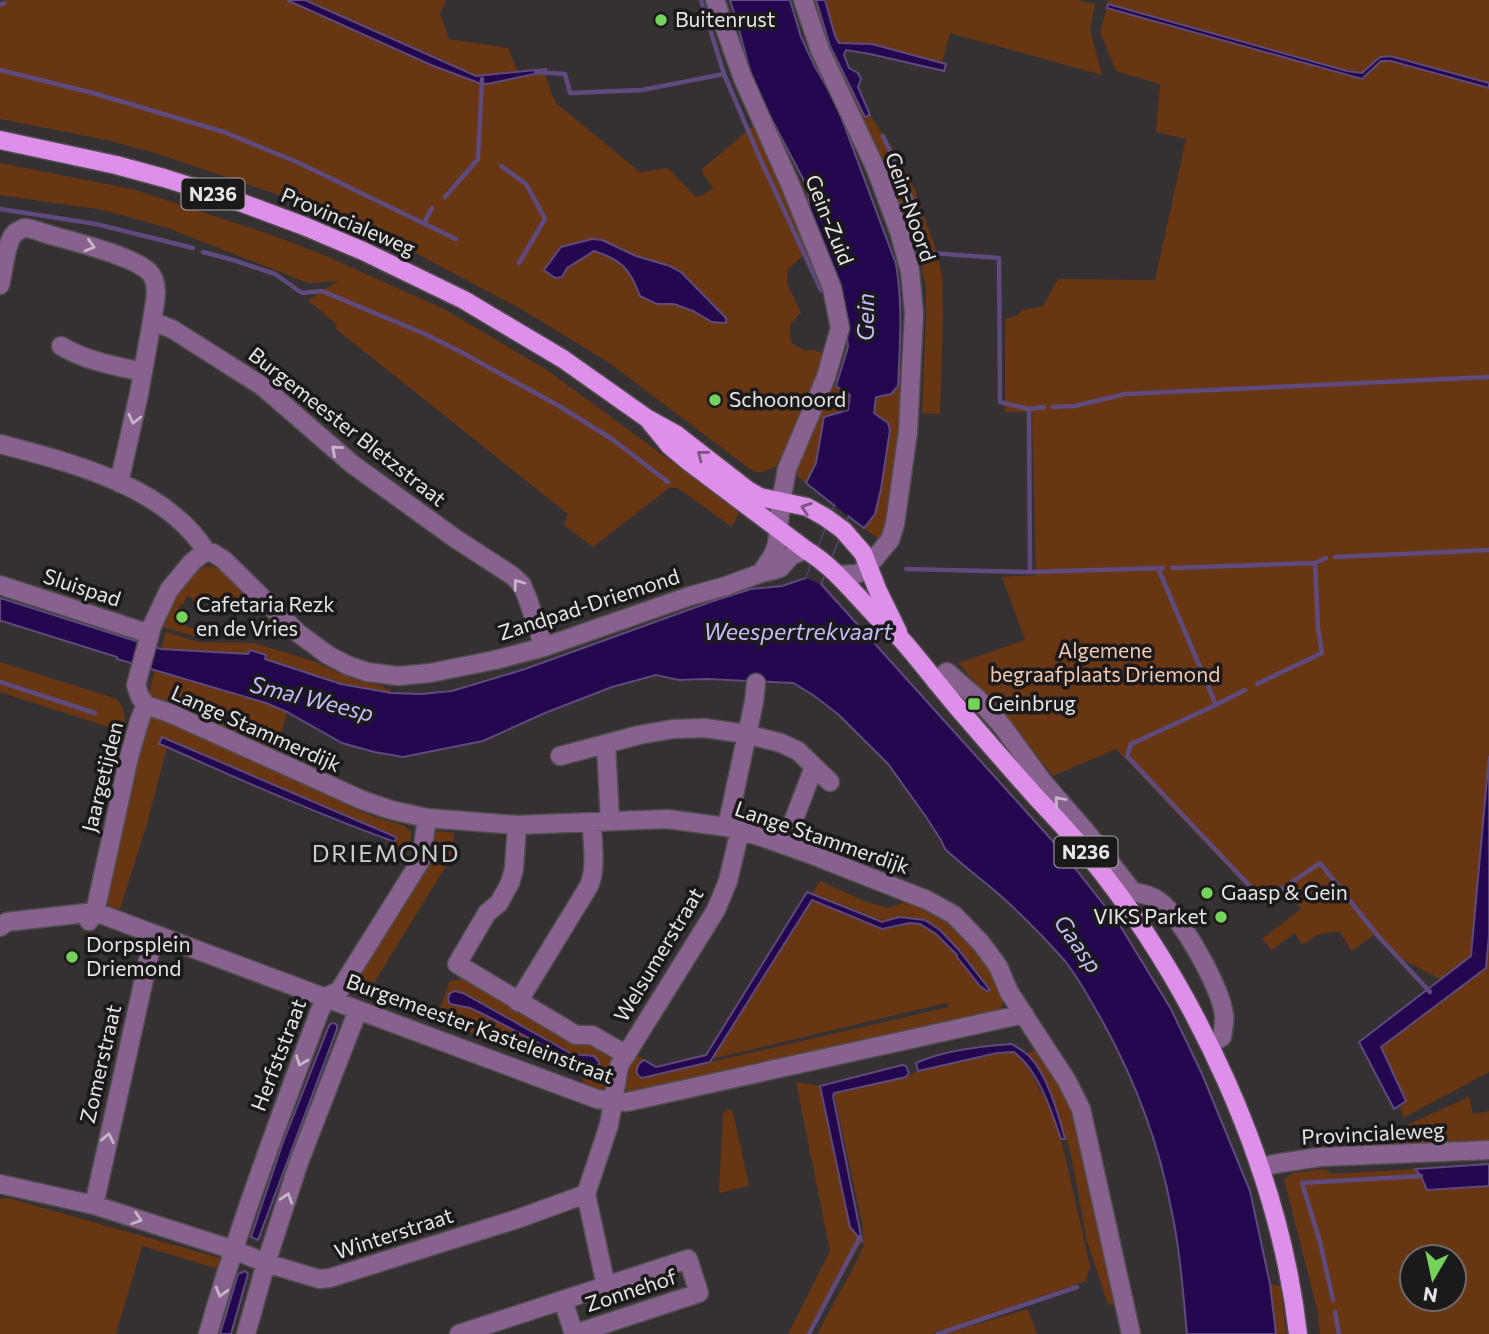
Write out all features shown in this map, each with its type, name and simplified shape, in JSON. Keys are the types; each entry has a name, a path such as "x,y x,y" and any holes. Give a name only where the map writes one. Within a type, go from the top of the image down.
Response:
{"main road":[{"name":"Provincialeweg","path":"0,140 116,165 237,201 363,251 464,300 563,359 648,419 677,435 749,491 760,497 807,507 836,525 863,553 901,639"},
{"name":"Provincialeweg","path":"648,419 670,446 688,461 822,562 941,677 1089,855 1127,907 1175,979 1209,1044 1242,1119 1276,1222 1288,1271 1298,1334"}],"street":[{"name":"Gein-Zuid","path":"715,0 742,76 832,288 841,328 826,377 787,469 780,502"},
{"name":"Gein-Noord","path":"803,0 820,50 876,169 899,231 911,285 914,313 908,432 899,503 890,540 868,567"},
{"path":"0,285 9,241 16,232 24,228 100,248 145,268 151,275 156,292 152,321 119,483"},
{"name":"Burgemeester Bletzstraat","path":"152,321 172,329 262,386 352,464 456,539 513,576 527,597 544,647"},
{"path":"61,346 106,364 143,372"},
{"name":"Zandpad-Driemond","path":"0,444 74,465 143,494 169,511 198,538 206,551 224,560 298,633 337,660 367,672 398,676 495,660 544,647 780,568 792,555 822,562"},
{"path":"761,573 777,544 780,502"},
{"name":"Jaargetijden","path":"91,917 129,757 146,705 139,697 136,685 148,638 169,590 192,562 206,551"},
{"path":"822,562 860,573 868,567"},
{"name":"Sluispad","path":"0,585 148,638"},
{"name":"Provincialeweg","path":"941,677 979,700 1133,892 1146,894 1167,908 1191,940 1204,963 1222,1007 1222,1037 1209,1044"},
{"name":"Welsumerstraat","path":"612,1101 619,1066 625,1054 716,910 728,881 746,733 756,683"},
{"name":"Lange Stammerdijk","path":"146,705 172,714 362,800 391,810 427,818 517,825 667,819 733,829 784,845 945,909 981,943 998,966 1009,992 1068,1081 1080,1109 1131,1334"},
{"path":"560,757 639,734 705,728 746,733 781,743 798,751 831,782"},
{"path":"606,745 610,821"},
{"path":"784,845 814,767"},
{"name":"Herfststraat","path":"208,1334 277,1124 326,997 339,990 421,860 427,818"},
{"path":"518,1002 589,886 593,876 592,823"},
{"path":"517,825 514,869 510,883 499,903 487,913 457,964 576,1035 592,1035 625,1054"},
{"path":"1,932 7,922 15,920 91,917"},
{"name":"Burgemeester Kasteleinstraat","path":"91,917 326,997 597,1099 612,1101 627,1102 663,1096 1024,1014"},
{"name":"Zomerstraat","path":"94,1205 141,985 148,938"},
{"path":"246,1334 299,1162 358,1010"},
{"path":"586,1194 609,1125 612,1101"},
{"name":"Provincialeweg","path":"1260,1168 1320,1157 1489,1150"},
{"name":"Winterstraat","path":"0,1184 94,1205 319,1279 330,1278 508,1222 586,1194"},
{"name":"Zonnehof","path":"586,1194 606,1286"},
{"name":"Zonnehof","path":"459,1334 688,1259 699,1293 575,1334 563,1300"}],"green space":[{"path":"5,0 288,0 431,65 487,84 544,72 557,104 640,172 668,168 696,197 713,188 701,170 759,121 812,248 788,269 787,283 801,313 790,326 792,343 805,351 813,350 834,356 828,377 775,467 754,472 608,362 521,309 393,241 306,204 152,152 0,119 0,6 6,3","holes":["602,240 681,272 726,318 712,322 674,304 657,304 640,296 624,267 612,258 594,251 567,268 562,277 544,270 582,241"]},
{"path":"305,0 446,0 440,14 449,39 508,48 518,72 477,76"},
{"path":"806,0 816,0 830,46 865,117 870,115 900,160 915,190 937,253 942,276 943,315 940,414 922,413 926,288 920,258 820,41"},
{"path":"825,0 1077,0 1095,4 1090,29 1102,75 950,33 942,63 872,44 839,43"},
{"path":"1109,0 1489,0 1489,83 1416,63 1380,57 1362,73 1347,71 1108,4"},
{"name":"Algemene begraafplaats Driemond","path":"1107,8 1362,79 1381,61 1391,61 1489,88 1489,756 1471,956 1440,979 1401,959 1374,935 1352,951 1339,931 1317,935 1303,945 1294,933 1272,950 1262,939 1301,909 1286,889 1264,905 1116,749 1053,776 1018,731 958,663 1025,640 1002,577 1036,575 1032,412 1005,412 1005,319 1017,316 1022,310 1043,306 1058,279 1155,280 1186,139 1156,132 1160,84 1116,71 1100,32"},
{"path":"0,163 132,189 269,234 324,255 444,309 547,370 679,467 707,483 739,513 732,527 678,488 669,488 593,547 564,525 568,514 336,329 337,325 308,300 338,281 308,283 165,227 103,210 0,195"},
{"path":"899,359 907,404 888,527 880,540 864,528 875,514 890,430 888,423 874,413 876,397 891,392 897,385"},
{"path":"832,385 850,395 848,411 824,417 816,463 806,483 793,473"},
{"path":"211,566 221,570 255,600 204,597 203,603 192,601 193,598 186,596 174,621 197,630 197,637 160,626 179,588 193,573"},
{"path":"166,632 198,642 254,643 316,662 359,681 383,686 391,693 341,684 264,659 265,655 250,651 249,654 161,649"},
{"path":"0,662 117,699 124,715 124,732 0,692"},
{"path":"155,669 287,712 277,751 177,706 151,698 149,695"},
{"path":"147,718 162,718 322,791 351,807 405,826 411,832 410,852 392,848 395,837 162,737 159,744 167,747 147,824 117,918 110,911 107,899 136,748"},
{"path":"437,831 454,833 453,851 364,999 355,992 354,979"},
{"path":"820,881 869,903 889,908 906,901 941,915 958,927 998,979 1005,1001 998,1012 630,1094 625,1086 629,1058 641,1057 644,1060 641,1061 642,1078 949,1007 946,1003 712,1059 812,900 882,929 909,923 920,924 936,934 957,954 957,958 980,986 988,988 958,949 940,930 925,920 899,917 882,922 812,894"},
{"path":"1489,935 1489,1072 1403,1118 1400,1105 1406,1100 1381,1047 1486,968"},
{"path":"466,979 592,1044 612,1057 612,1076 609,1083 601,1090 585,1086 580,1071 436,1020 450,981","holes":["450,993 463,993 572,1054 586,1055 599,1068 597,1079 591,1079 584,1068 575,1062 481,1013 451,1004 448,999"]},
{"path":"1041,1049 1069,1107 1075,1110 1072,1115 1094,1214 1116,1294 1122,1302 1108,1305 1087,1241 1071,1155 1056,1107 1043,1076 1026,1053"},
{"path":"1018,1050 1057,1121 1090,1266 1086,1281 932,1334 817,1334 864,1245 862,1223 834,1093 906,1077 918,1071"},
{"path":"796,1082 820,1086 850,1227 862,1241 810,1334 788,1334 830,1251"},
{"path":"1469,1097 1473,1114 1489,1111 1489,1145 1368,1151 1405,1126"},
{"path":"728,1109 733,1112 749,1186 719,1193 723,1113"},
{"path":"1324,1169 1332,1174 1415,1169 1427,1190 1489,1186 1489,1334 1320,1334 1318,1313 1284,1179 1293,1173"},
{"path":"8,1198 220,1258 219,1269 142,1246 116,1334 0,1334 0,1199"},
{"path":"1270,1284 1281,1287 1286,1334 1276,1334"},
{"path":"1028,1309 1037,1334 944,1334"}],"water":[{"path":"287,0 305,0 476,76 546,69 544,72 487,84 479,83 431,65"},
{"name":"Weespertrekvaart","path":"730,0 790,0 801,37 836,103 896,264 900,310 898,386 891,394 876,397 874,413 888,423 890,430 881,489 875,514 864,528 848,516 821,584 1059,848 1119,924 1171,1009 1202,1074 1250,1191 1270,1284 1276,1334 1187,1334 1177,1239 1160,1160 1145,1113 1126,1068 1086,992 1065,961 1034,928 945,849 888,764 839,715 793,683 679,680 656,675 612,687 483,741 403,757 342,743 266,703 0,622 0,598 161,649 248,654 250,650 266,655 265,659 341,684 391,693 421,694 452,691 525,669 713,601 751,589 782,586 806,578 835,506 806,483 816,463 824,417 848,410 850,395 836,386 848,347 846,324 809,210 808,188 754,86"},
{"path":"816,0 825,0 839,43 872,44 946,64 944,71 846,50 844,55 849,68 858,73 861,79 858,87 870,115 865,117 830,46"},
{"path":"1108,4 1347,71 1362,73 1380,57 1390,56 1489,83 1489,88 1391,61 1381,61 1362,79 1107,8"},
{"path":"592,239 602,240 681,272 726,318 726,323 712,322 674,304 657,304 640,296 624,267 612,258 594,251 567,268 562,277 555,278 544,270 561,247"},
{"path":"162,737 396,837 395,842 280,797 159,744"},
{"path":"1489,756 1489,935 1486,968 1381,1047 1406,1101 1394,1109 1359,1042 1471,956"},
{"path":"807,892 882,922 899,917 925,920 940,930 958,949 990,990 980,986 957,955 936,934 920,924 909,923 882,929 812,900 710,1062 642,1078 639,1076 637,1069 644,1060 656,1067 706,1055"},
{"path":"455,991 572,1054 594,1056 599,1062 597,1079 591,1079 584,1068 575,1062 481,1013 450,1004 450,993"},
{"path":"334,1023 337,1029 258,1240 251,1237 282,1145 328,1028"},
{"path":"1012,1044 1030,1057 1042,1074 1065,1139 1061,1139 1037,1080 1014,1052 997,1053 918,1071 916,1063 976,1047"},
{"path":"906,1066 909,1073 906,1077 834,1093 833,1096 862,1241 850,1227 820,1086"},
{"path":"1489,1164 1489,1186 1427,1190 1415,1169"},
{"path":"245,1271 248,1274 231,1334 220,1334 238,1274"}],"pier":[{"path":"835,506 848,516 820,584 806,578"}],"waterway":[{"path":"701,0 724,74 821,290"},
{"path":"0,5 4,3"},
{"path":"0,70 93,93 224,132 299,163 456,239"},
{"path":"536,72 565,74 570,93 642,90 724,74"},
{"path":"445,197 478,159 482,79"},
{"path":"883,136 917,210 928,253"},
{"path":"501,166 526,184 545,219 519,263"},
{"path":"424,223 432,208"},
{"path":"0,209 96,224 193,248"},
{"path":"203,252 275,274 302,293 322,291 425,334 559,406 612,439 668,482"},
{"path":"918,252 999,258 1000,402 1029,409 1044,407"},
{"path":"1053,407 1075,406 1125,394 1489,377"},
{"path":"1029,409 1030,572"},
{"path":"1335,557 1489,550"},
{"path":"1172,568 1315,563 1326,558"},
{"path":"1257,684 1322,653 1315,563"},
{"path":"1158,568 1216,705"},
{"path":"906,569 1030,572 1163,568"},
{"path":"0,682 95,713"},
{"path":"1245,690 1131,744 1127,756 1264,901 1320,863 1378,936 1430,992"},
{"path":"1333,1300 1320,1242 1302,1183 1421,1176"},
{"path":"809,1334 860,1237"},
{"path":"938,1334 1077,1287"},
{"path":"1335,1312 1339,1334"}],"place":[{"name":"Buitenrust","path":"661,20"},
{"name":"Schoonoord","path":"715,400"},
{"name":"Cafetaria Rezk en de Vries","path":"182,617"},
{"name":"Geinbrug","path":"974,704"},
{"name":"Gaasp & Gein","path":"1207,893"},
{"name":"VIKS Parket","path":"1221,917"},
{"name":"Dorpsplein Driemond","path":"72,957"}],"district":[{"name":"DRIEMOND","path":"386,854"}],"water label":[{"name":"Gein","path":"866,317"},
{"name":"Smal Weesp","path":"312,699"},
{"name":"Gaasp","path":"1078,944"}]}
